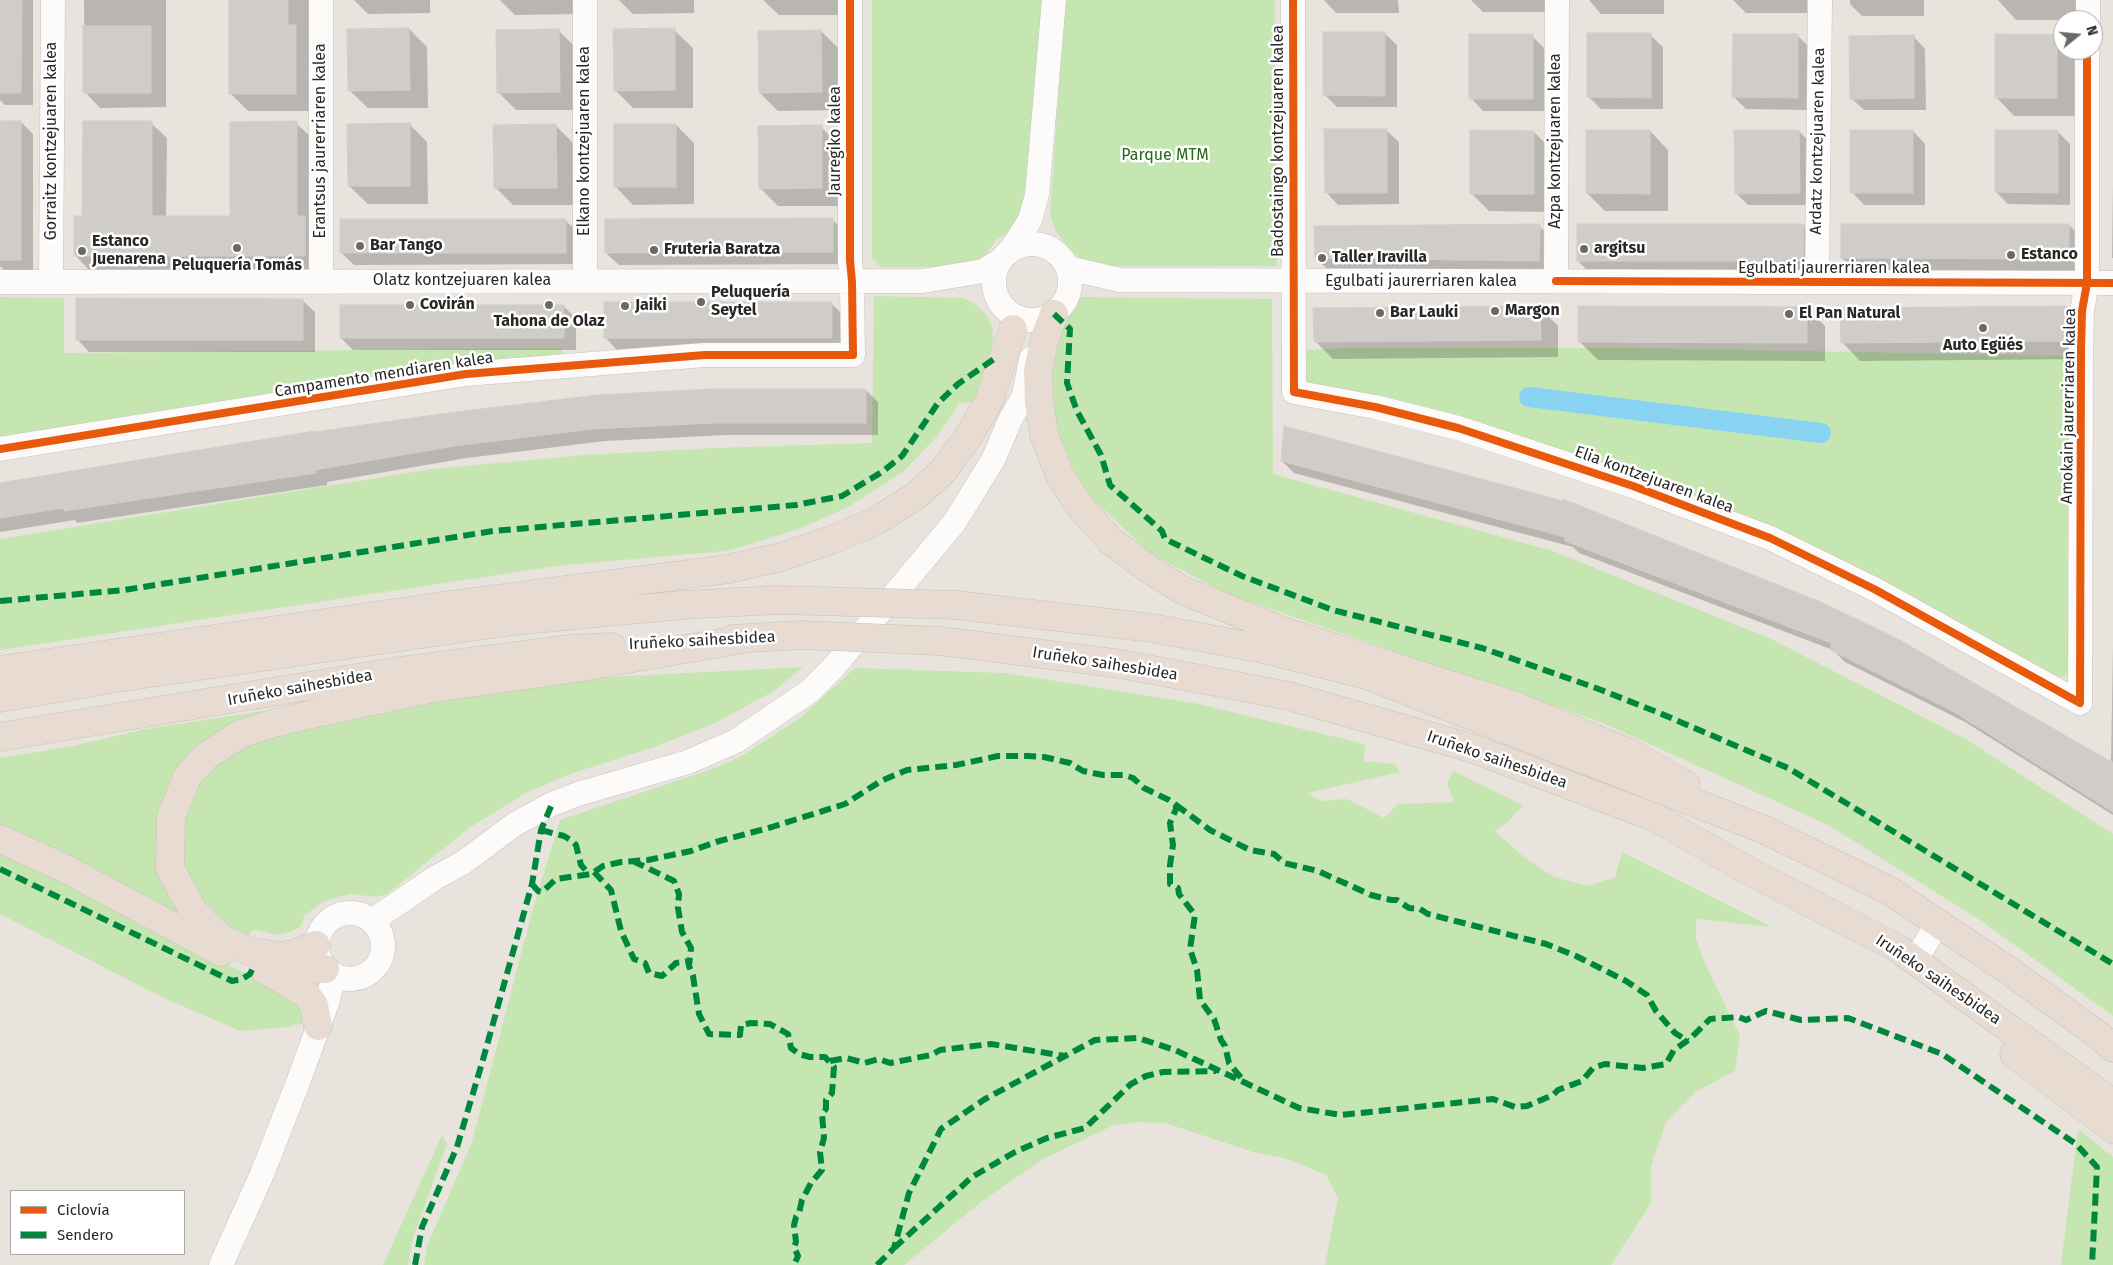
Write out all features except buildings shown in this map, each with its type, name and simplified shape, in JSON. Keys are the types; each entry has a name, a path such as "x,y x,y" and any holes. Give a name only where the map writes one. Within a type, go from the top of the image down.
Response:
{"highway":[{"path":"1052,314 1044,338 1038,371 1039,402 1044,434 1060,476 1082,509 1112,542 1149,569 1182,590 1280,630 1512,705 1632,754 1765,830"},
{"path":"0,670 457,604 728,569 782,557 876,521 917,495 944,470 968,437 989,401 1012,322"},
{"path":"651,579 775,600"},
{"name":"Iruñeko saihesbidea","path":"0,698 127,676 513,621 682,605 775,600 956,605 1152,628 1263,649 1366,675 1765,830 1890,891 2012,973 2108,1042"},
{"name":"Iruñeko saihesbidea","path":"0,737 423,668 570,649 802,635 941,641 1121,664 1289,696 1471,748 1646,815 1897,948 2110,1121"},
{"path":"332,967 293,954 282,956 252,952 226,941 211,930 193,911 170,868 171,817 187,777 206,756 240,734 321,712 434,688 570,669 749,638"},
{"path":"0,839 62,867 218,951 265,970 306,994 314,1005 318,1026"},
{"path":"1747,870 1936,996 2110,1121"},
{"path":"265,970 332,967"}],"street":[{"name":"Gorraitz kontzejuaren kalea","path":"52,281 53,0"},
{"name":"Erantsus jaurerriaren kalea","path":"321,0 321,282"},
{"name":"Elkano kontzejuaren kalea","path":"585,0 585,282"},
{"name":"Jauregiko kalea","path":"850,0 850,260 852,282"},
{"path":"1011,418 1017,361 1012,322 996,296 993,279 1004,256 1030,220 1037,194 1054,0"},
{"name":"Badostaingo kontzejuaren kalea","path":"1292,0 1293,282"},
{"name":"Azpa kontzejuaren kalea","path":"1556,281 1557,0"},
{"name":"Ardatz kontzejuaren kalea","path":"1817,282 1820,0"},
{"name":"Amokain jaurerriaren kalea","path":"2080,703 2081,350 2082,311 2087,283 2088,60"},
{"path":"1037,194 1045,245"},
{"path":"377,929 440,886 464,862 515,824 552,804 578,794 688,762 736,741 810,691 833,668 954,523 993,460 1011,418 1024,396 1052,314 1068,296 1071,282 1068,268 1059,254 1045,245 1027,243 1004,256"},
{"name":"Olatz kontzejuaren kalea","path":"0,282 923,281 984,272 1004,256"},
{"name":"Egulbati jaurerriaren kalea","path":"1068,268 1120,280 2113,283"},
{"name":"Egulbati jaurerriaren kalea","path":"1052,314 1082,292 1120,280"},
{"name":"Olatz kontzejuaren kalea","path":"923,281 965,287 996,296"},
{"name":"Campamento mendiaren kalea","path":"0,449 466,374 705,354 853,355 852,282"},
{"name":"Elia kontzejuaren kalea","path":"1293,282 1294,392 1375,407 1458,428 1633,486 1770,538 1874,589 2080,703"},
{"path":"1012,322 1052,314"},
{"path":"296,1085 329,1029 332,967 322,926 333,916 349,912 364,915 377,929 382,952 376,966 367,974 332,967"},
{"path":"1915,961 1938,923"},
{"path":"221,1265 262,1174 318,1026 332,967"}],"green space":[{"path":"872,0 1043,0 1026,193 1022,214 1010,232 996,240 987,253 974,263 954,267 881,267 872,259"},
{"name":"Parque MTM","path":"1065,0 1275,0 1277,266 1102,266 1083,261 1056,232 1050,214"},
{"path":"874,296 962,298 971,301 984,312 993,330 989,362 973,402 959,403 938,435 904,471 848,507 799,529 727,551 564,565 0,650 0,539 432,469 584,455 714,448 872,443"},
{"path":"0,297 64,298 64,353 562,348 563,357 0,441"},
{"path":"1080,297 1272,299 1273,474 1553,551 1771,639 1964,738 2113,834 2113,1016 1980,920 1828,825 1603,723 1227,594 1150,553 1082,489 1060,437 1047,387 1062,317"},
{"path":"1351,348 1636,348 2072,356 2073,666 2065,677 2047,674 1822,553 1305,385 1302,350"},
{"path":"803,667 772,692 715,723 654,747 567,775 524,794 469,828 387,894 377,897 350,894 325,901 305,915 301,926 290,932 276,935 254,929 248,936 219,923 196,901 185,869 181,829 198,781 227,753 278,731 442,700 591,678"},
{"path":"855,668 1005,673 1194,703 1365,744 1364,761 1395,764 1400,772 1307,793 1321,801 1347,799 1384,818 1398,804 1454,802 1447,783 1453,771 1523,805 1508,822 1495,831 1524,857 1554,877 1588,886 1615,877 1622,852 1772,927 1696,919 1696,938 1703,959 1740,1036 1735,1071 1695,1092 1666,1122 1651,1166 1651,1203 1611,1265 1325,1265 1338,1198 1326,1175 1287,1159 1253,1152 1165,1123 1139,1122 1114,1125 1043,1159 981,1202 904,1265 424,1265 427,1246 472,1142 532,912 560,820 709,770 740,757 800,718"},
{"path":"283,708 194,757 162,800 161,838 188,922 0,827 0,758 73,746 145,729"},
{"path":"0,854 64,881 222,963 286,990 306,1013 307,1022 288,1027 240,1031 162,997 0,914"},
{"path":"2078,1129 2113,1157 2113,1265 2061,1265"},
{"path":"442,1135 447,1144 413,1238 408,1265 383,1265"}],"waterway":[{"path":"1529,397 1821,433"}],"marked path":[{"path":"1054,314 1070,329 1067,383 1077,411 1101,455 1110,485 1162,531 1165,539 1242,576 1333,610 1482,648 1596,688 1788,768 2113,964"},
{"path":"0,601 124,590 493,531 796,505 842,496 882,472 902,456 938,403 958,384 994,359"},
{"path":"532,884 538,891 542,892 556,879 591,874 603,866 621,862 648,860 691,851 716,842 772,827 845,804 881,781 907,770 956,765 998,756 1028,756 1044,757 1070,763 1083,771 1103,775 1124,775 1133,778 1144,788 1176,805 1170,823 1173,845 1170,884 1178,888 1179,894 1195,915 1190,949 1197,970 1200,1000 1214,1019 1225,1046 1229,1063 1242,1079"},
{"path":"415,1265 422,1227 457,1147 482,1063 532,884 541,830 552,804"},
{"path":"1176,805 1210,830 1250,850 1274,854 1284,863 1318,871 1371,895 1397,900 1409,908 1420,909 1428,914 1546,944 1576,956 1626,981 1647,995 1656,1011 1675,1033 1688,1041"},
{"path":"541,830 564,836 572,841 576,845 581,865 589,874"},
{"path":"633,861 674,881 679,894 678,908 682,932 691,948 689,966 693,976 699,1014 709,1034 740,1035 741,1025 751,1023 770,1024 788,1034 791,1048 799,1054 810,1057 825,1057 834,1067 832,1093 826,1100 826,1109 822,1114 824,1138 820,1152 822,1170 811,1183 796,1217 794,1225 796,1242 794,1247 798,1256 794,1265"},
{"path":"0,869 232,981 242,979 250,974 254,966"},
{"path":"594,872 611,890 621,931 634,959 645,963 649,973 662,976 676,963 690,961"},
{"path":"877,1265 894,1248 909,1193 941,1129 985,1099 1095,1040 1138,1038 1175,1050 1299,1108 1341,1115 1493,1099 1515,1107 1527,1106 1553,1095 1558,1090 1582,1081 1593,1068 1605,1064 1643,1068 1666,1064 1674,1050 1691,1038 1710,1019 1739,1017 1746,1020 1766,1011 1801,1020 1848,1018 1942,1054 2076,1144 2097,1167 2092,1265"},
{"path":"830,1061 846,1058 865,1063 879,1059 890,1063 931,1055 940,1050 991,1044 1065,1056"},
{"path":"894,1248 972,1177 1015,1152 1047,1138 1085,1128 1131,1084 1146,1076 1163,1072 1216,1071"}],"cycle path":[{"path":"0,449 466,374 705,355 853,355 850,260 850,0"},
{"path":"1293,0 1294,392 1375,407 1458,428 1633,486 1770,538 1874,589 2080,703 2081,350 2082,311 2087,283 2087,60"},
{"path":"1556,281 2113,283"}],"place":[{"name":"Bar Tango","path":"360,246"},
{"name":"Peluquería Tomás","path":"237,248"},
{"name":"argitsu","path":"1584,249"},
{"name":"Fruteria Baratza","path":"654,250"},
{"name":"Estanco Juenarena","path":"82,251"},
{"name":"Estanco","path":"2011,255"},
{"name":"Taller Iravilla","path":"1322,258"},
{"name":"Peluquería Seytel","path":"701,302"},
{"name":"Covirán","path":"410,305"},
{"name":"Tahona de Olaz","path":"549,305"},
{"name":"Jaiki","path":"625,306"},
{"name":"Margon","path":"1495,311"},
{"name":"Bar Lauki","path":"1380,313"},
{"name":"El Pan Natural","path":"1789,314"},
{"name":"Auto Egüés","path":"1983,328"}]}
